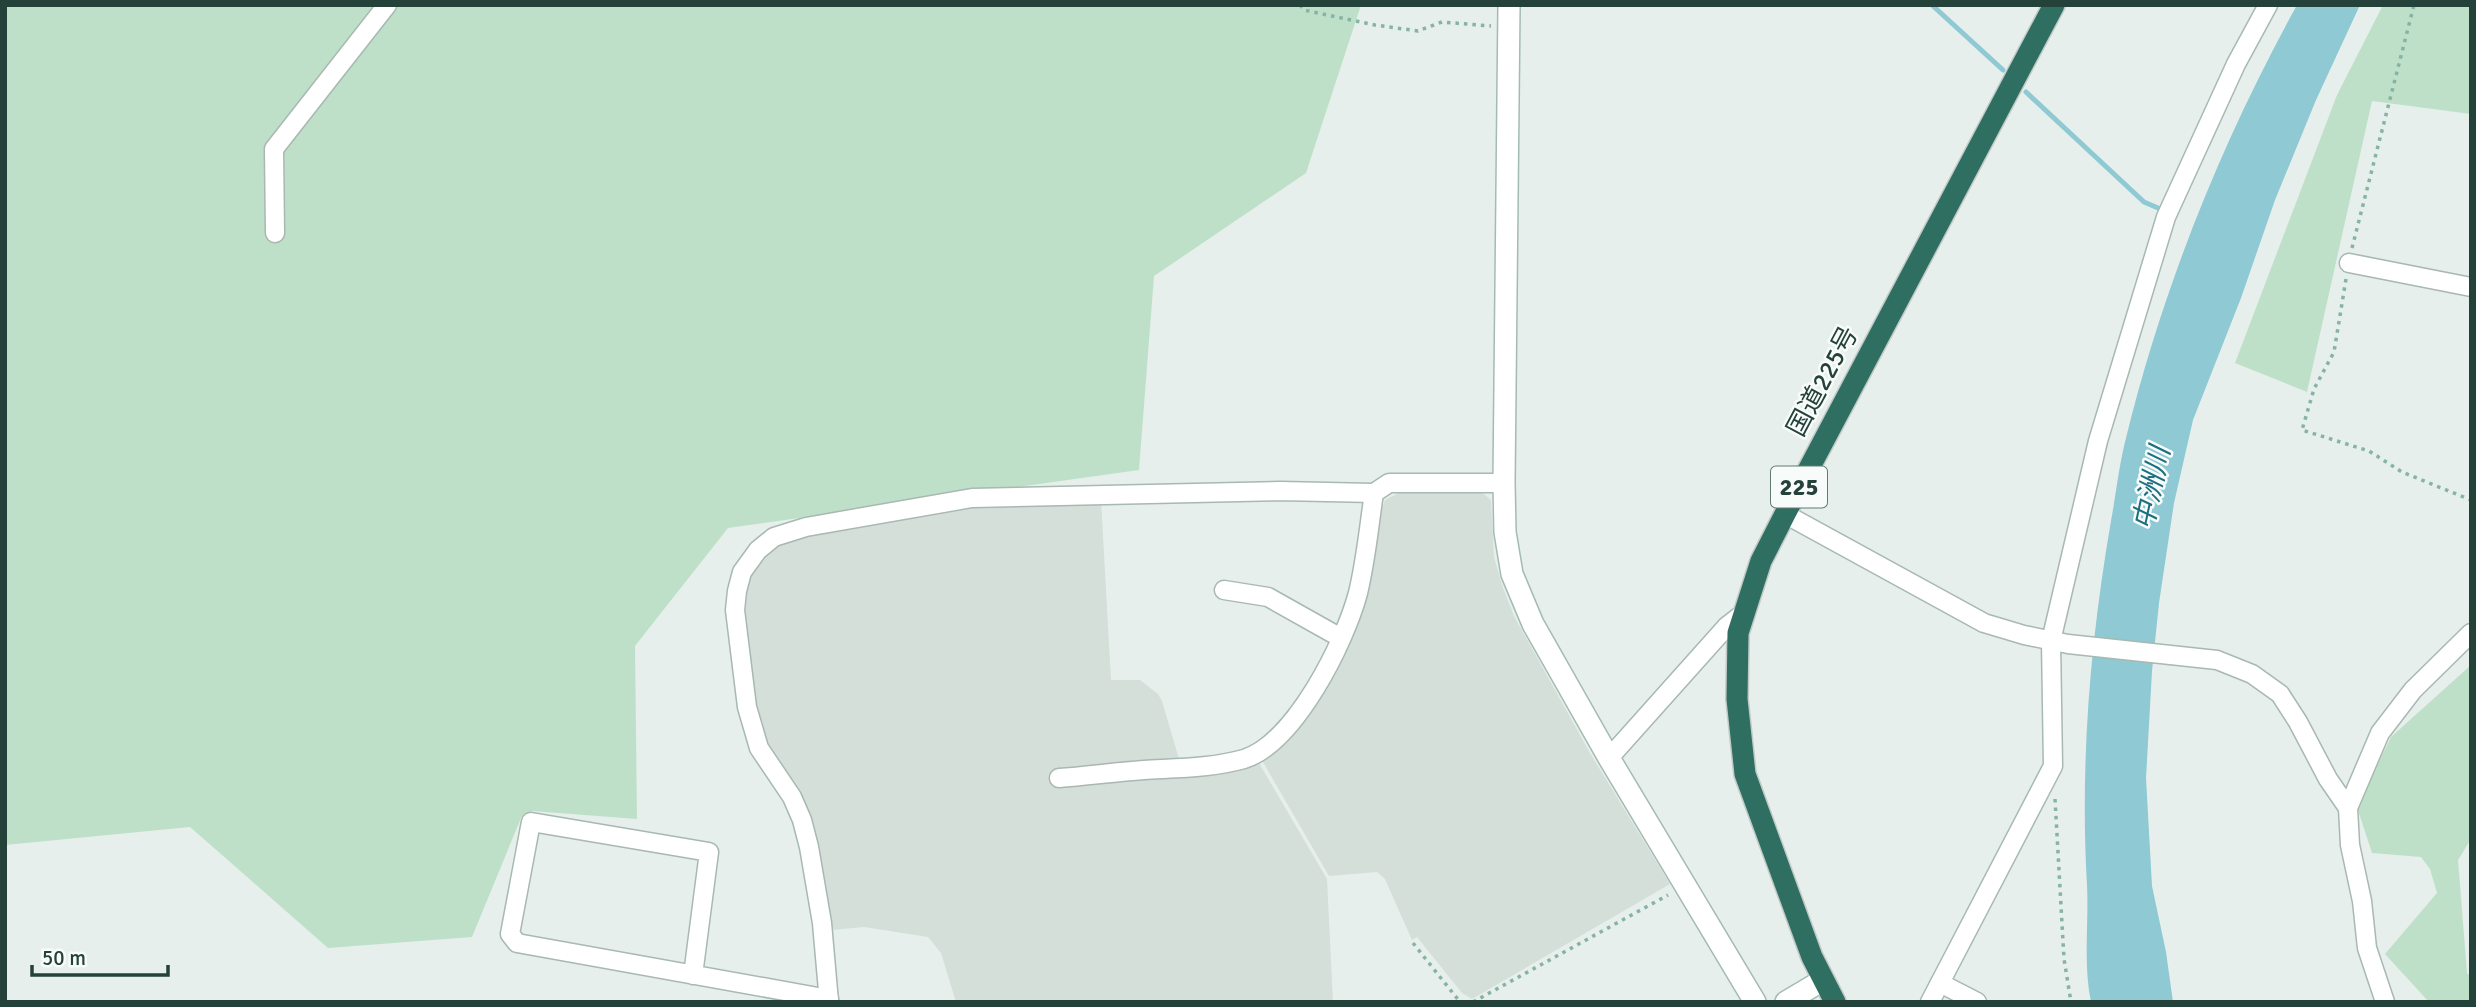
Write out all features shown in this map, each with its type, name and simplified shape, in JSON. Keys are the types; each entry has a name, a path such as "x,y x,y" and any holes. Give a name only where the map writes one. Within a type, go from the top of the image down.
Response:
{"highway":[{"name":"国道225号","path":"1835,1002 1823,980 1784,884 1745,774 1737,699 1738,633 1761,561 2053,5"}],"street":[{"path":"275,233 274,149 387,5"},
{"path":"1509,5 1504,532 1512,574 1533,624 1609,758 1755,1002"},
{"path":"1930,1002 2053,766 2059,643 2098,441 2166,217 2236,64 2268,5"},
{"path":"2348,263 2471,287"},
{"path":"694,975 709,852 531,822 510,934 517,943 830,1000 822,923 809,847 792,797 759,748 747,707 735,610 742,572 758,550 774,537 806,527 972,498 1280,491 1374,493 1389,483 1504,483"},
{"path":"1059,778 1186,768 1245,759 1277,738 1314,691 1341,638 1357,594 1374,493"},
{"path":"1785,514 1984,623 2059,643 2217,660 2252,674 2280,695 2298,722 2328,779 2348,808"},
{"path":"1224,590 1268,597 1341,638"},
{"path":"1609,758 1727,626 1745,612"},
{"path":"2385,1002 2367,948 2362,901 2350,845 2348,808 2380,733 2413,690 2471,633"},
{"path":"1786,1002 1823,980"},
{"path":"1940,983 1977,1002"}],"path":[{"path":"1300,5 1304,10 1375,26 1418,31 1442,22 1508,27"},
{"path":"2414,5 2348,263 2334,352 2314,388 2302,430 2370,451 2402,472 2471,500"},
{"path":"2053,766 2064,959 2071,1002"},
{"path":"1473,1002 1685,886"},
{"path":"1413,943 1460,1002"}],"shaded area":[{"path":"1405,490 1481,492 1491,500 1494,557 1514,616 1590,753 1670,884 1472,999 1462,993 1417,937 1412,940 1385,879 1377,872 1329,876 1260,757 1310,709 1385,500"},
{"path":"1101,500 1111,680 1140,680 1158,694 1184,776 1256,758 1327,879 1333,1002 956,1002 941,953 928,937 864,927 832,930 810,826 766,747 755,718 740,606 744,584 759,559 776,545 807,533 969,504"}],"green space":[{"path":"5,5 1361,5 1306,173 1154,276 1139,470 728,528 635,646 637,819 532,811 521,818 472,937 328,948 190,827 5,845"},
{"path":"2383,5 2471,5 2471,114 2372,101 2307,392 2235,363 2337,95"},
{"path":"2471,665 2471,839 2458,860 2467,973 2471,977 2471,1002 2429,1002 2385,954 2437,893 2430,869 2421,857 2372,853 2357,807 2391,737"}],"water":[{"name":"中洲川","path":"2297,5 2360,5 2316,100 2275,200 2241,298 2193,420 2174,503 2159,603 2146,778 2152,886 2173,1002 2091,1002 2087,959 2085,840 2088,703 2097,612 2121,459 2158,326 2197,216 2244,109"}],"waterway":[{"path":"1932,5 2003,70"},
{"path":"2026,92 2144,202 2158,208"}]}
